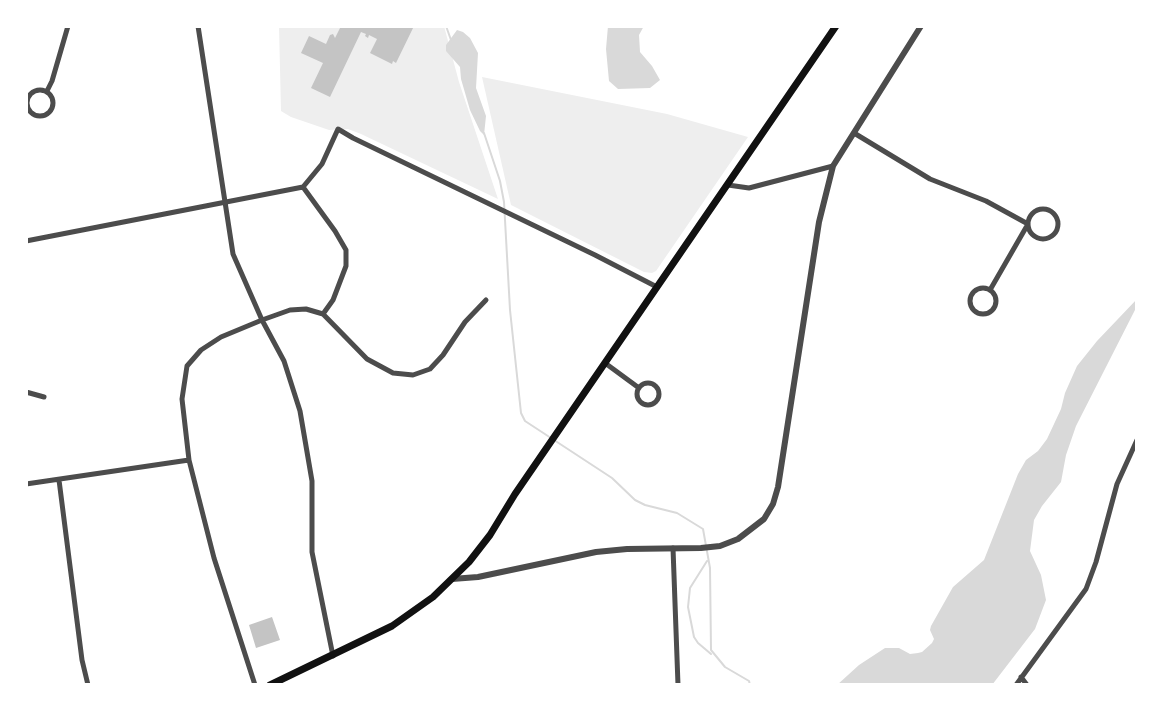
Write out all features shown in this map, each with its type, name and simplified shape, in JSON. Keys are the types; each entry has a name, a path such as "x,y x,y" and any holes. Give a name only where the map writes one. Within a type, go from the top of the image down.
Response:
{"main road":[{"path":"270,685 392,626 422,606 452,579 490,535 836,26"}],"street":[{"path":"47,91 68,26"},
{"path":"198,26 233,254 284,361 300,411 312,481 312,552 333,656"},
{"path":"452,579 478,577 596,552 710,547 731,542 757,526 769,512 776,497 819,222 833,166 921,26"},
{"path":"37,90 47,91 53,100 52,110 44,115 34,114 28,106 29,96 37,90"},
{"path":"26,241 303,187 322,164 338,129 657,287"},
{"path":"854,133 930,179 986,201 1028,224 1032,235 1044,240 1053,236 1058,225 1054,214 1044,209 1033,213 1028,224 990,290"},
{"path":"728,185 749,188 833,166"},
{"path":"303,187 346,250 346,266 333,300 323,314"},
{"path":"980,289 990,290 996,298 995,308 987,314 977,313 971,305 972,295 980,289"},
{"path":"255,685 214,558 189,460 182,399 187,366 201,350 221,337 290,310 306,309 323,314 367,359 393,373 413,375 430,369 465,322 486,300"},
{"path":"605,363 639,388"},
{"path":"646,384 653,385 658,393 656,401 650,405 642,404 637,396 639,388 646,384"},
{"path":"26,392 44,397"},
{"path":"1016,685 1086,589 1117,484 1137,440"},
{"path":"26,484 189,460"},
{"path":"59,480 82,660 88,685"},
{"path":"673,548 678,685"},
{"path":"1021,677 1027,685"}],"shaded area":[{"path":"279,26 444,26 498,199 361,134 348,129 329,130 281,111"},
{"path":"608,26 644,26 639,35 640,52 660,80 650,88 618,89 609,81 606,49"},
{"path":"457,30 470,38 478,53 476,88 486,116 484,135 470,110 460,67 446,51 446,45"},
{"path":"482,77 667,114 748,137 656,271 644,272 511,205"},
{"path":"1137,299 1137,306 1076,426 1061,482 1034,520 1030,551 1041,575 1046,600 1035,629 992,685 837,685 859,665 885,648 899,648 910,654 922,652 932,643 931,626 953,587 984,560 1018,474 1026,460 1047,439 1077,366"}],"building":[{"path":"341,26 414,26 396,63 393,61 392,64 370,53 377,39 369,35 368,38 361,32 330,97 311,88 323,63 301,53 309,36 326,44 330,35 333,34 335,38"},
{"path":"272,617 280,640 256,648 249,625"}],"waterway":[{"path":"446,26 451,40"},
{"path":"484,133 504,202 510,310 521,413 525,421 612,478 635,500 677,513 703,529 710,568 711,650 725,667 749,681 750,685"},
{"path":"707,561 690,588 688,607 694,637 711,654"}]}
